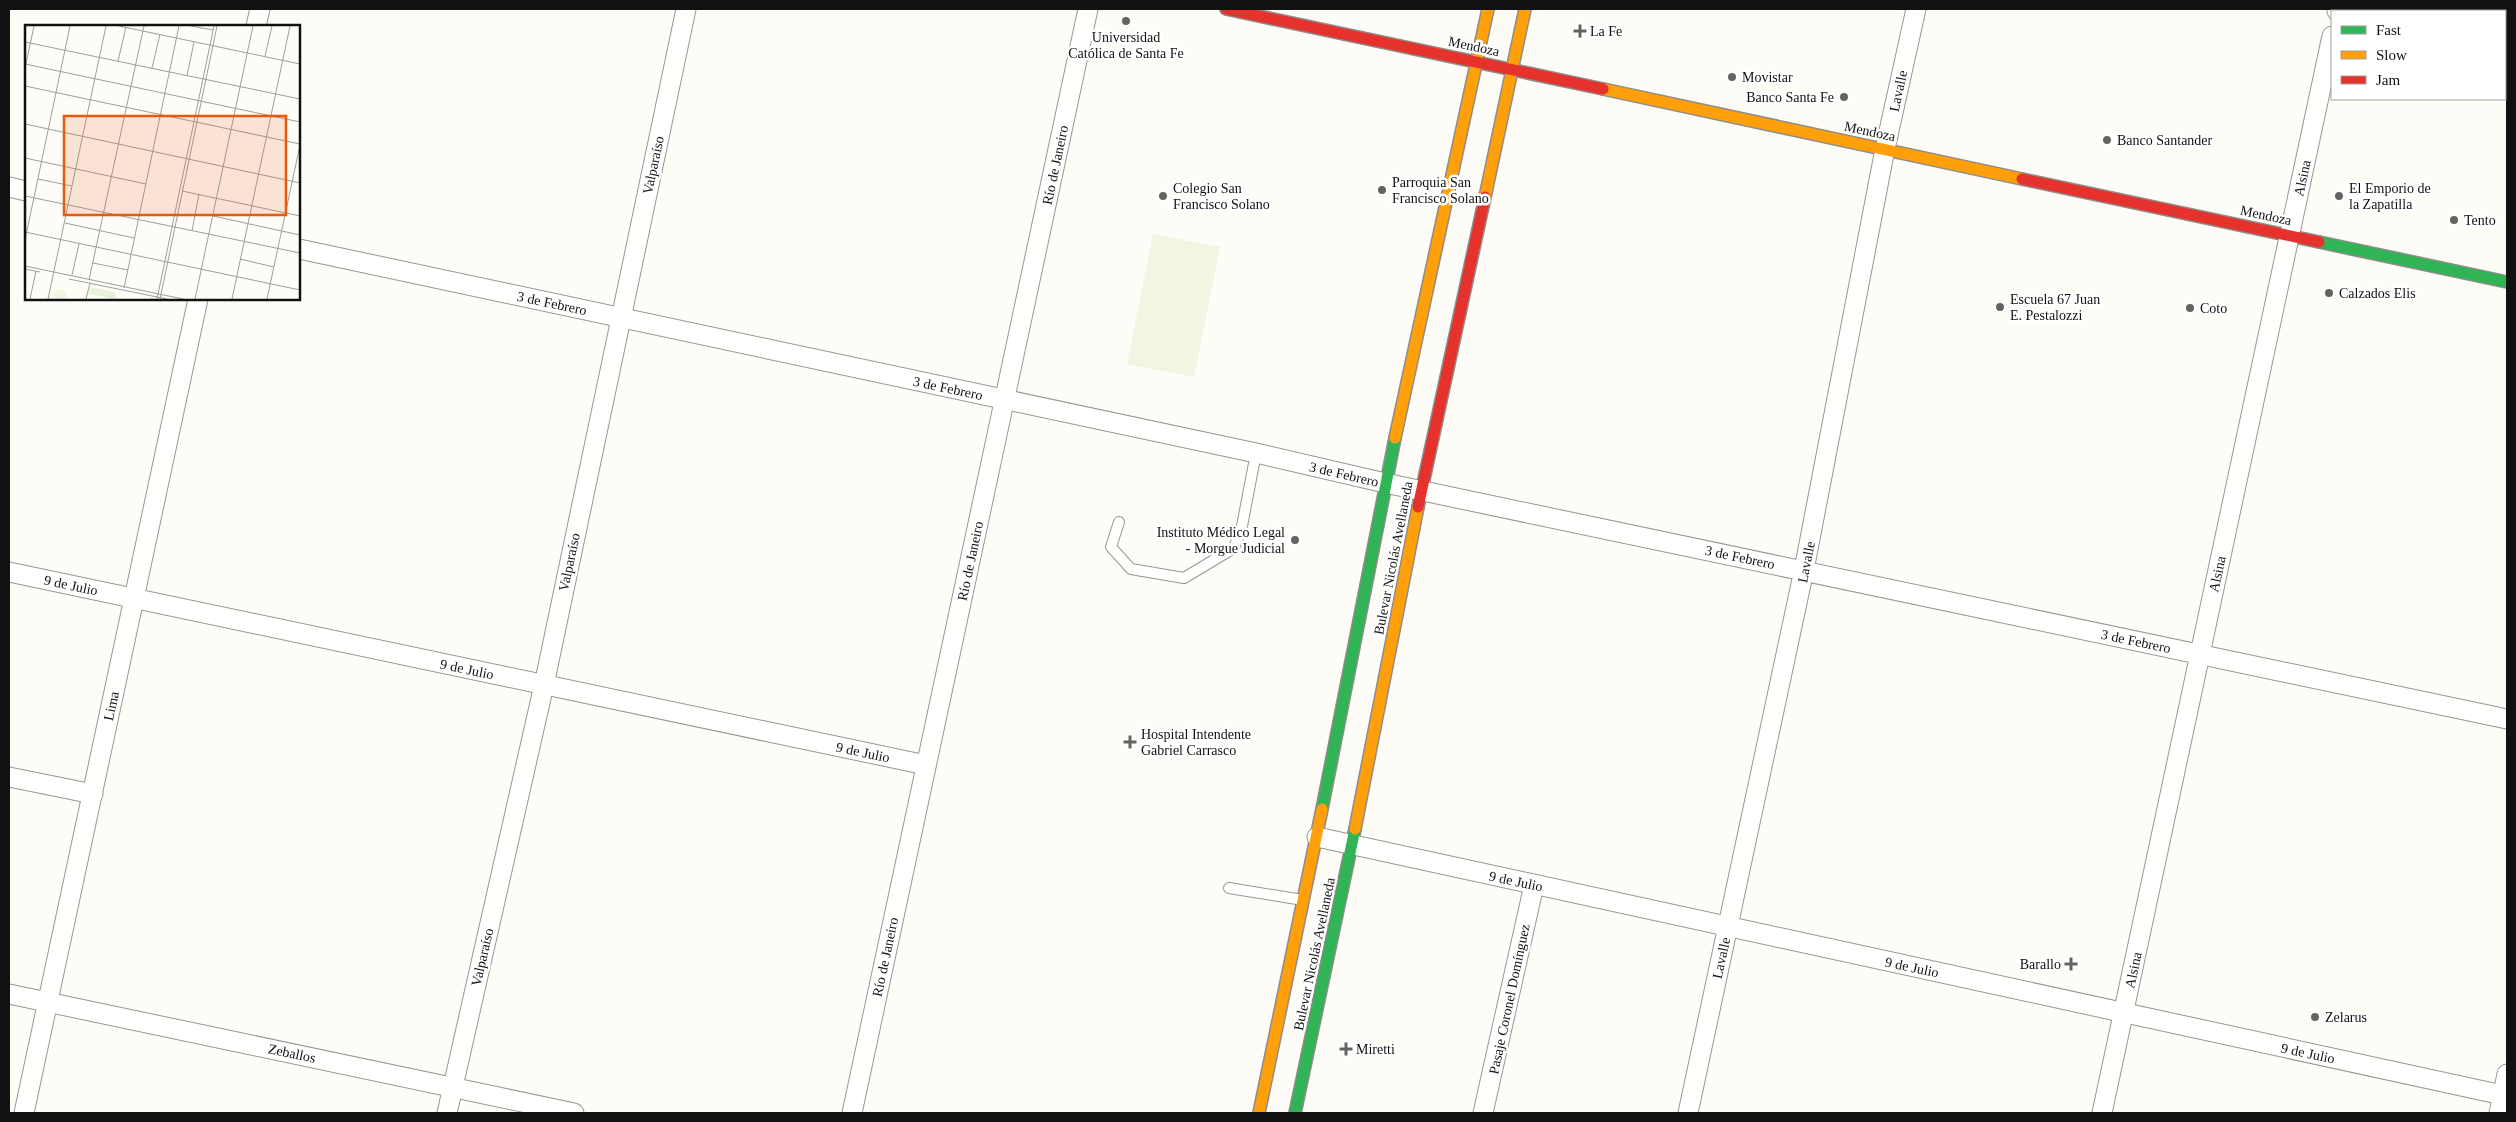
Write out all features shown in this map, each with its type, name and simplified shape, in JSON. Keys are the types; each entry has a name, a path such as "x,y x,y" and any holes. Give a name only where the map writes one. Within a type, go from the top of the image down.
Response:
{"main road":[{"name":"Mendoza","path":"1226,9 2507,282"},
{"name":"Bulevar Nicolás Avellaneda","path":"1259,1113 1317,837 1385,483 1488,9"},
{"name":"Bulevar Nicolás Avellaneda","path":"1295,1113 1352,846 1421,491 1525,9"}],"street":[{"path":"256,25 260,9"},
{"name":"Valparaíso","path":"447,1113 544,685 686,9"},
{"name":"Río de Janeiro","path":"852,1113 1006,400 1088,9"},
{"name":"Lavalle","path":"1688,1113 1804,570 1885,150 1916,9"},
{"name":"Alsina","path":"2102,1113 2331,41"},
{"path":"9,187 25,191"},
{"name":"3 de Febrero","path":"300,249 1256,453 1421,491 2507,719"},
{"name":"Lima","path":"24,1113 198,300"},
{"name":"9 de Julio","path":"9,572 926,765"},
{"path":"9,777 93,794"},
{"name":"9 de Julio","path":"1317,837 2124,1013 2503,1102"},
{"name":"Pasaje Coronel Domínguez","path":"1484,1113 1534,885"},
{"name":"Zeballos","path":"9,994 574,1113"},
{"path":"2503,1102 2507,1074"}],"lane":[{"path":"1119,522 1111,547 1131,569 1184,578 1234,548 1242,526 1256,453"},
{"path":"1229,888 1304,900"}],"green space":[{"path":"1153,234 1220,247 1194,377 1127,364"}],"traffic: fast":[{"path":"2319,242 2507,282"},
{"path":"1322,809 1395,438"},
{"path":"1295,1113 1355,829"}],"traffic: slow":[{"path":"1395,438 1488,9"},
{"path":"1485,197 1525,9"},
{"path":"1603,89 2022,179"},
{"path":"1355,829 1418,507"},
{"path":"1259,1113 1322,809"}],"traffic: jam":[{"path":"1226,9 1603,89"},
{"path":"2022,179 2319,242"},
{"path":"1418,507 1485,197"}],"place":[{"name":"Universidad Católica de Santa Fe","path":"1126,21"},
{"name":"La Fe","path":"1580,31"},
{"name":"Movistar","path":"1732,77"},
{"name":"Banco Santa Fe","path":"1844,97"},
{"name":"Banco Santander","path":"2107,140"},
{"name":"Parroquia San Francisco Solano","path":"1382,190"},
{"name":"Colegio San Francisco Solano","path":"1163,196"},
{"name":"El Emporio de la Zapatilla","path":"2339,196"},
{"name":"Tento","path":"2454,220"},
{"name":"Calzados Elis","path":"2329,293"},
{"name":"Escuela 67 Juan E. Pestalozzi","path":"2000,307"},
{"name":"Coto","path":"2190,308"},
{"name":"Instituto Médico Legal - Morgue Judicial","path":"1295,540"},
{"name":"Hospital Intendente Gabriel Carrasco","path":"1130,742"},
{"name":"Barallo","path":"2071,964"},
{"name":"Zelarus","path":"2315,1017"},
{"name":"Miretti","path":"1346,1049"}]}
